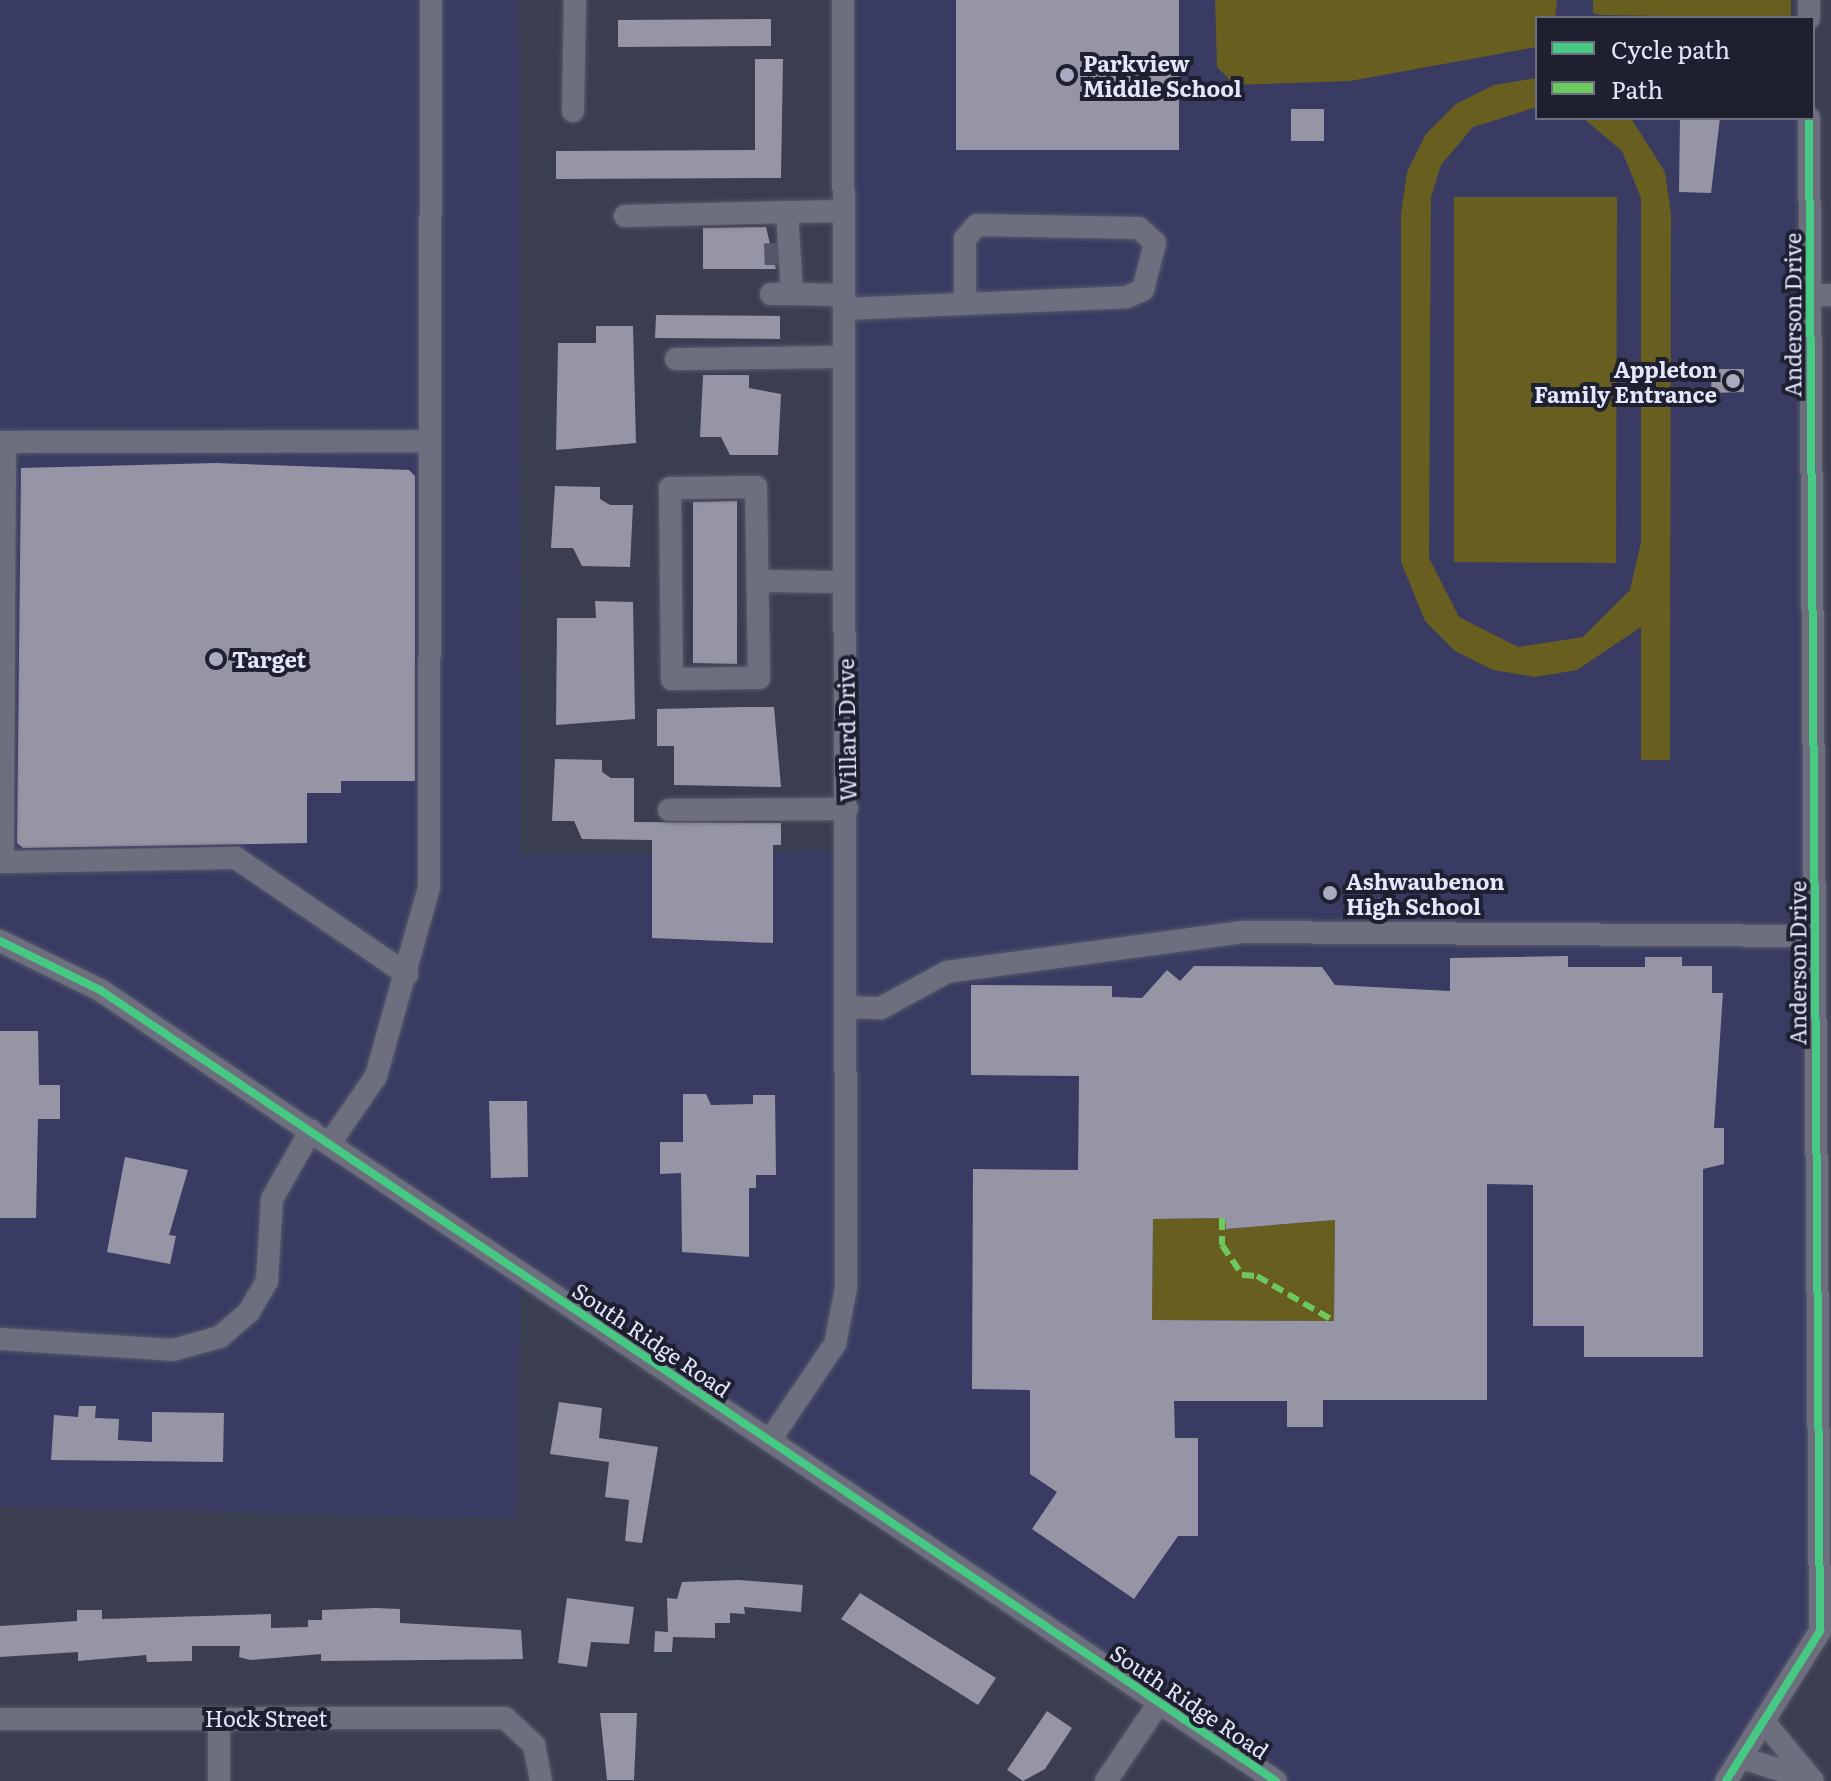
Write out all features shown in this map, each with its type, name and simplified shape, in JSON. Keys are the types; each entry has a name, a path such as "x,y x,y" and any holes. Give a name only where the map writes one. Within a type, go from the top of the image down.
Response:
{"street":[{"path":"330,1143 376,1076 429,887 431,0"},
{"path":"573,111 575,0"},
{"name":"Willard Drive","path":"770,1440 835,1344 846,1288 843,0"},
{"name":"Anderson Drive","path":"1726,1781 1820,1631 1825,1551 1823,1032 1815,936 1822,610 1821,295 1809,120"},
{"path":"625,216 783,227 844,211"},
{"path":"783,227 782,285 844,302 1127,297 1143,290 1155,243 1139,228 977,225 965,239 965,299"},
{"path":"676,359 844,357"},
{"path":"407,974 236,858 3,862 2,443 430,441"},
{"path":"756,487 758,581 759,678 672,679 670,488 756,487"},
{"path":"758,581 844,582"},
{"path":"669,810 847,809"},
{"path":"845,1007 881,1008 947,972 1241,932 1815,936"},
{"name":"South Ridge Road","path":"0,941 100,990 1276,1781"},
{"path":"0,1339 173,1350 220,1337 249,1312 267,1281 272,1199 311,1130"},
{"path":"1106,1781 1159,1703"},
{"name":"Hock Street","path":"0,1719 486,1716 526,1732 541,1781"},
{"path":"219,1719 219,1781"},
{"path":"1765,1723 1812,1780"},
{"path":"1742,1758 1812,1780"}],"shaded area":[{"name":"Ashwaubenon High School","path":"0,0 519,0 520,855 845,851 843,0 1594,0 1601,15 1646,16 1535,16 1535,120 1809,120 1820,1631 1726,1781 1276,1781 521,1272 516,1519 0,1506"},
{"path":"1215,0 1557,0 1555,16 1535,16 1535,47 1350,81 1235,85 1217,67"},
{"path":"1593,0 1791,0 1791,16 1593,13"},
{"path":"1535,78 1535,108 1473,127 1441,165 1431,197 1429,558 1459,617 1518,647 1583,637 1630,590 1641,542 1641,198 1622,151 1585,120 1632,120 1665,172 1671,214 1670,760 1641,760 1641,627 1577,670 1535,677 1493,670 1455,651 1425,621 1401,562 1401,214 1407,172 1426,134 1456,104 1494,85"},
{"path":"1454,197 1617,197 1616,563 1454,562"},
{"path":"1225,1218 1227,1229 1335,1220 1334,1321 1152,1320 1153,1219"}],"building":[{"name":"Parkview Middle School","path":"956,0 1179,0 1179,150 956,150"},
{"path":"771,19 771,46 618,47 618,20"},
{"path":"755,59 783,59 781,178 556,179 556,151 755,150"},
{"path":"1291,109 1324,109 1324,141 1291,141"},
{"path":"1680,120 1720,120 1711,193 1679,192"},
{"path":"766,227 776,269 703,269 703,228"},
{"path":"656,315 780,316 780,339 655,338"},
{"path":"596,326 633,326 636,443 556,450 558,343 596,343"},
{"name":"Appleton Family Entrance","path":"1712,369 1744,369 1744,392 1711,393"},
{"path":"703,375 749,375 749,388 781,394 778,455 730,455 721,437 700,437"},
{"name":"Target","path":"216,463 409,470 415,476 415,781 341,781 341,793 307,793 307,843 23,848 17,843 21,468"},
{"path":"555,486 600,487 600,499 610,505 633,505 630,567 582,566 573,548 551,548"},
{"path":"737,501 737,664 693,663 693,502"},
{"path":"595,601 633,602 635,719 556,725 557,618 596,618"},
{"path":"774,707 781,787 674,785 674,746 657,746 657,709"},
{"path":"555,759 602,760 602,772 611,778 634,778 634,822 781,823 781,845 773,845 773,943 652,938 652,840 582,839 574,821 552,821"},
{"name":"Ashwaubenon High School","path":"1568,956 1568,967 1645,967 1645,957 1682,957 1682,966 1712,966 1712,993 1723,993 1714,1128 1724,1128 1724,1164 1703,1169 1703,1357 1584,1357 1584,1326 1533,1326 1533,1185 1487,1184 1487,1400 1323,1400 1323,1427 1287,1427 1287,1401 1174,1401 1175,1438 1198,1438 1198,1536 1178,1536 1134,1599 1032,1529 1057,1492 1030,1474 1030,1390 972,1389 973,1169 1078,1170 1079,1076 971,1075 971,985 1112,986 1112,997 1142,998 1167,970 1180,981 1194,966 1322,967 1335,985 1450,991 1450,958","holes":["1225,1218 1226,1229 1335,1220 1334,1321 1152,1320 1153,1219"]},
{"path":"0,1031 38,1031 39,1085 60,1085 60,1119 38,1119 36,1218 0,1218"},
{"path":"683,1094 706,1094 711,1105 753,1104 753,1095 775,1095 776,1175 756,1175 756,1188 749,1188 749,1257 682,1252 681,1173 660,1174 660,1142 683,1142"},
{"path":"489,1101 527,1101 528,1177 491,1178"},
{"path":"125,1157 188,1170 169,1235 176,1236 170,1264 107,1252"},
{"path":"559,1402 602,1408 599,1438 658,1447 642,1543 625,1541 629,1500 605,1497 609,1462 550,1454"},
{"path":"79,1406 96,1406 95,1418 119,1419 118,1440 152,1442 152,1412 224,1413 223,1462 51,1460 54,1415 78,1417"},
{"path":"739,1580 803,1585 801,1612 744,1607 745,1614 730,1613 730,1623 715,1623 715,1638 673,1637 672,1652 654,1652 655,1631 668,1632 667,1598 677,1599 682,1582"},
{"path":"860,1593 996,1678 978,1705 841,1619"},
{"path":"567,1598 634,1607 629,1644 591,1642 587,1667 558,1663"},
{"path":"400,1609 400,1623 521,1630 523,1659 321,1661 321,1654 250,1660 239,1657 240,1646 192,1646 192,1661 147,1662 146,1655 78,1661 78,1652 0,1657 0,1626 77,1621 77,1610 102,1610 102,1619 271,1614 271,1628 308,1627 308,1620 322,1620 322,1610"},
{"path":"1047,1711 1072,1728 1045,1769 1023,1781 1007,1770"},
{"path":"600,1713 637,1713 634,1780 607,1780"}],"tunnel":[{"path":"775,243 776,269"}],"marked path":[{"path":"1222,1218 1222,1245 1242,1275 1257,1276 1334,1321"}],"cycle path":[{"path":"1726,1781 1820,1631 1809,120"},
{"path":"0,941 100,990 1276,1781"}],"place":[{"name":"Parkview Middle School","path":"1067,75"},
{"name":"Appleton Family Entrance","path":"1733,381"},
{"name":"Target","path":"216,659"},
{"name":"Ashwaubenon High School","path":"1330,893"}]}
